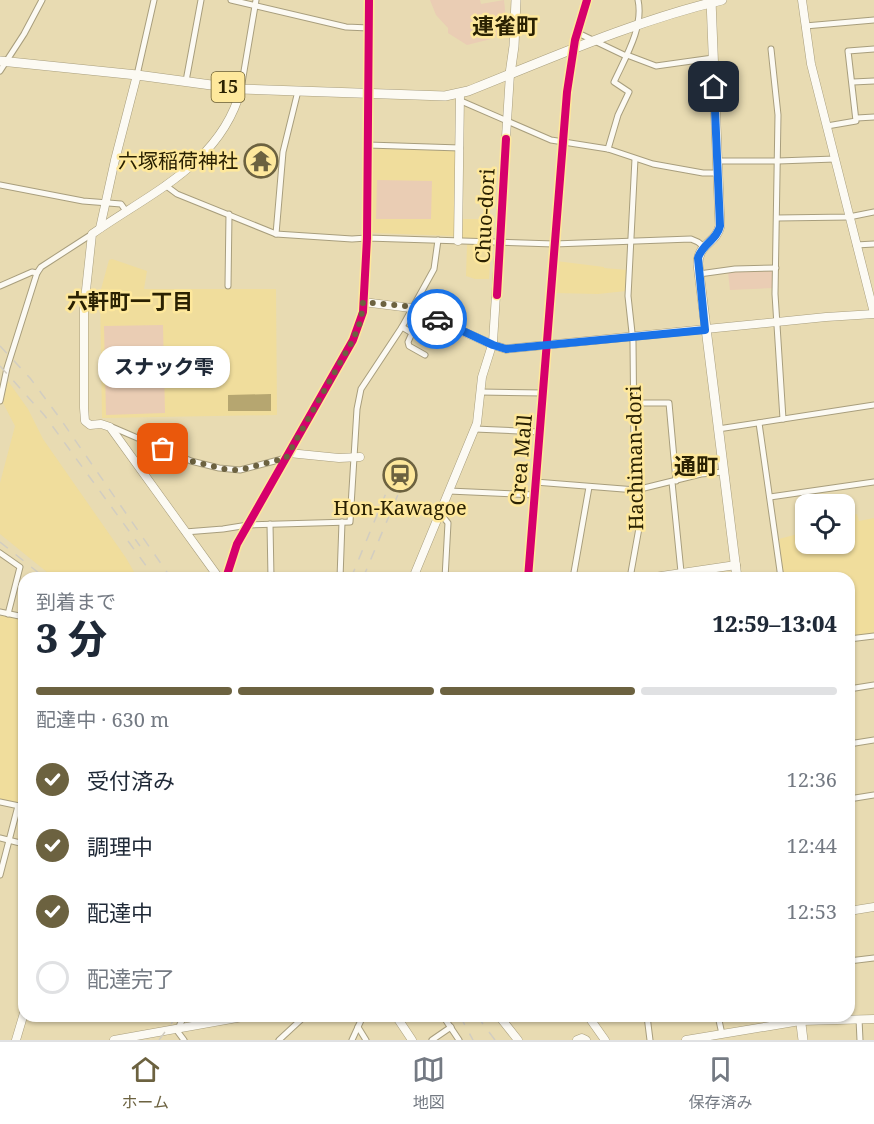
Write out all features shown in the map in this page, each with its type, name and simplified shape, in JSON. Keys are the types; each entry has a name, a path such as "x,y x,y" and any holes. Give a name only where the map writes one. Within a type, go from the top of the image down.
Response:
{"main road":[{"name":"Chuo-dori","path":"510,74 516,0"},
{"name":"15","path":"3,61 241,89 460,98 510,74 594,40 670,13 722,0"},
{"path":"711,1 720,230 704,247 698,258 705,330 737,572"},
{"path":"801,1022 803,1040"}],"street":[{"path":"0,71 3,61 24,34 42,0"},
{"path":"100,228 154,0"},
{"path":"186,81 201,0"},
{"path":"231,0 256,2 346,27 369,28"},
{"path":"228,572 232,554 353,340 361,320 367,238 369,0"},
{"name":"Crea Mall","path":"529,572 567,92 574,48 587,0"},
{"path":"608,149 618,116 629,92 614,82 638,24 640,15 638,0"},
{"path":"363,302 411,308 506,349 874,314 811,64 802,0"},
{"path":"0,401 7,368 36,273 47,263 165,185 200,159 230,119 241,89 256,2"},
{"path":"805,26 874,20"},
{"path":"578,33 656,66 713,58"},
{"path":"771,49 778,115 776,322 783,419"},
{"path":"857,118 848,51 874,49"},
{"name":"Chuo-dori","path":"415,572 475,429 482,377 493,345 510,74"},
{"path":"853,82 874,81"},
{"path":"276,234 283,152 298,92"},
{"path":"458,241 460,98 535,135 608,149 635,159 703,173 718,173"},
{"path":"827,126 856,121 857,118 874,117"},
{"path":"368,146 460,148"},
{"name":"Hachiman-dori","path":"631,572 639,528 632,337 628,296 635,159"},
{"path":"718,161 835,159"},
{"path":"0,185 82,201 121,204 126,211"},
{"path":"165,185 177,194 276,234 352,239 554,244 691,239 704,247"},
{"path":"777,218 849,217 874,212"},
{"path":"228,286 229,214"},
{"path":"92,234 84,318 84,414 88,425 98,424 111,427 191,461 219,468 240,470 288,456 357,457"},
{"path":"185,532 248,525 350,522 357,457 357,409 361,389 402,327 434,269 438,240"},
{"path":"856,246 874,244"},
{"path":"699,274 735,269 776,268"},
{"path":"0,286 32,272 36,273"},
{"path":"865,280 874,279"},
{"path":"402,327 412,333 408,342"},
{"path":"396,335 425,355"},
{"path":"480,392 543,393"},
{"path":"634,403 669,403 681,572 736,565"},
{"path":"718,429 874,405"},
{"path":"759,423 780,572"},
{"path":"111,427 215,572"},
{"path":"475,429 540,432"},
{"path":"536,482 636,490 701,474 723,472"},
{"path":"770,497 874,482"},
{"path":"574,572 589,488"},
{"path":"449,490 535,495"},
{"path":"440,513 448,523 444,572"},
{"path":"340,572 342,522"},
{"path":"270,524 271,572"},
{"path":"0,553 20,567 19,572"},
{"path":"8,614 18,575"},
{"path":"0,612 18,616"},
{"path":"855,638 874,636"},
{"path":"855,688 874,685"},
{"path":"855,743 874,740"},
{"path":"855,798 874,795"},
{"path":"0,802 18,806"},
{"path":"0,875 18,816"},
{"path":"0,838 18,843"},
{"path":"855,910 874,907"},
{"path":"855,960 874,958"},
{"path":"855,1018 874,1018"},
{"path":"859,1019 860,1040"},
{"path":"16,1040 21,1022"},
{"path":"182,1022 178,1034 184,1040"},
{"path":"114,1040 153,1036 178,1028 213,1022"},
{"path":"279,1040 298,1022"},
{"path":"352,1040 360,1022"},
{"path":"400,1022 412,1040"},
{"path":"447,1022 459,1040"},
{"path":"504,1022 518,1040"},
{"path":"592,1022 605,1040"},
{"path":"648,1022 650,1040"},
{"path":"719,1022 722,1034"},
{"path":"686,1040 780,1022"},
{"path":"358,1027 366,1040"},
{"path":"432,1040 451,1027"},
{"path":"577,1040 582,1038 586,1040"}],"shaded area":[{"path":"430,0 480,0 481,4 504,0 506,20 503,21 500,33 491,39 467,45 448,33 448,28 436,15"},
{"path":"371,148 456,150 454,236 374,233 370,230"},
{"path":"377,180 432,181 431,219 376,219"},
{"path":"463,219 483,219 486,228 483,228 483,235 489,236 488,241 462,239"},
{"path":"467,244 491,245 489,279 475,279 466,276"},
{"path":"109,260 147,271 144,289 276,289 277,415 102,418 100,293"},
{"path":"556,261 627,270 626,291 598,294 555,293"},
{"path":"772,270 774,272 773,288 730,290 728,272"},
{"path":"163,325 165,413 106,415 104,326"},
{"path":"8,381 28,409 43,439 134,572 47,572 0,534 0,483 15,426 3,403"},
{"path":"271,394 271,411 228,411 228,395"},
{"path":"855,514 857,514 859,521 874,518 874,634 855,636 855,572 783,572 779,539 795,535 795,554 855,554"},
{"path":"3,615 18,619 18,804 0,800 0,617"}],"railway":[{"path":"0,346 30,378 59,417 167,572"},
{"path":"0,366 45,416 140,546"},
{"path":"353,572 391,481"},
{"path":"366,572 402,485"},
{"path":"128,541 151,572"},
{"path":"0,542 38,572"},
{"path":"159,1040 172,1022"},
{"path":"463,1022 473,1040"},
{"path":"482,1022 495,1040"}],"cycle path":[{"path":"228,572 237,544 353,340 363,312 367,238 369,0"},
{"path":"528,572 567,92 575,40 587,0"},
{"path":"497,295 506,139"}],"way so far":[{"path":"163,449 191,461 229,470 240,470 286,458 353,340 361,320 363,302 405,306 437,319"}],"place":[{"name":"六塚稲荷神社","path":"261,161"},
{"name":"スナック雫","path":"163,449"},
{"name":"Hon-Kawagoe","path":"400,475"}],"district":[{"name":"連雀町","path":"505,26"},
{"name":"六軒町一丁目","path":"130,302"},
{"name":"通町","path":"696,466"}],"route":[{"path":"437,319 506,349 705,330 698,258 699,252 720,230 714,87"}]}
